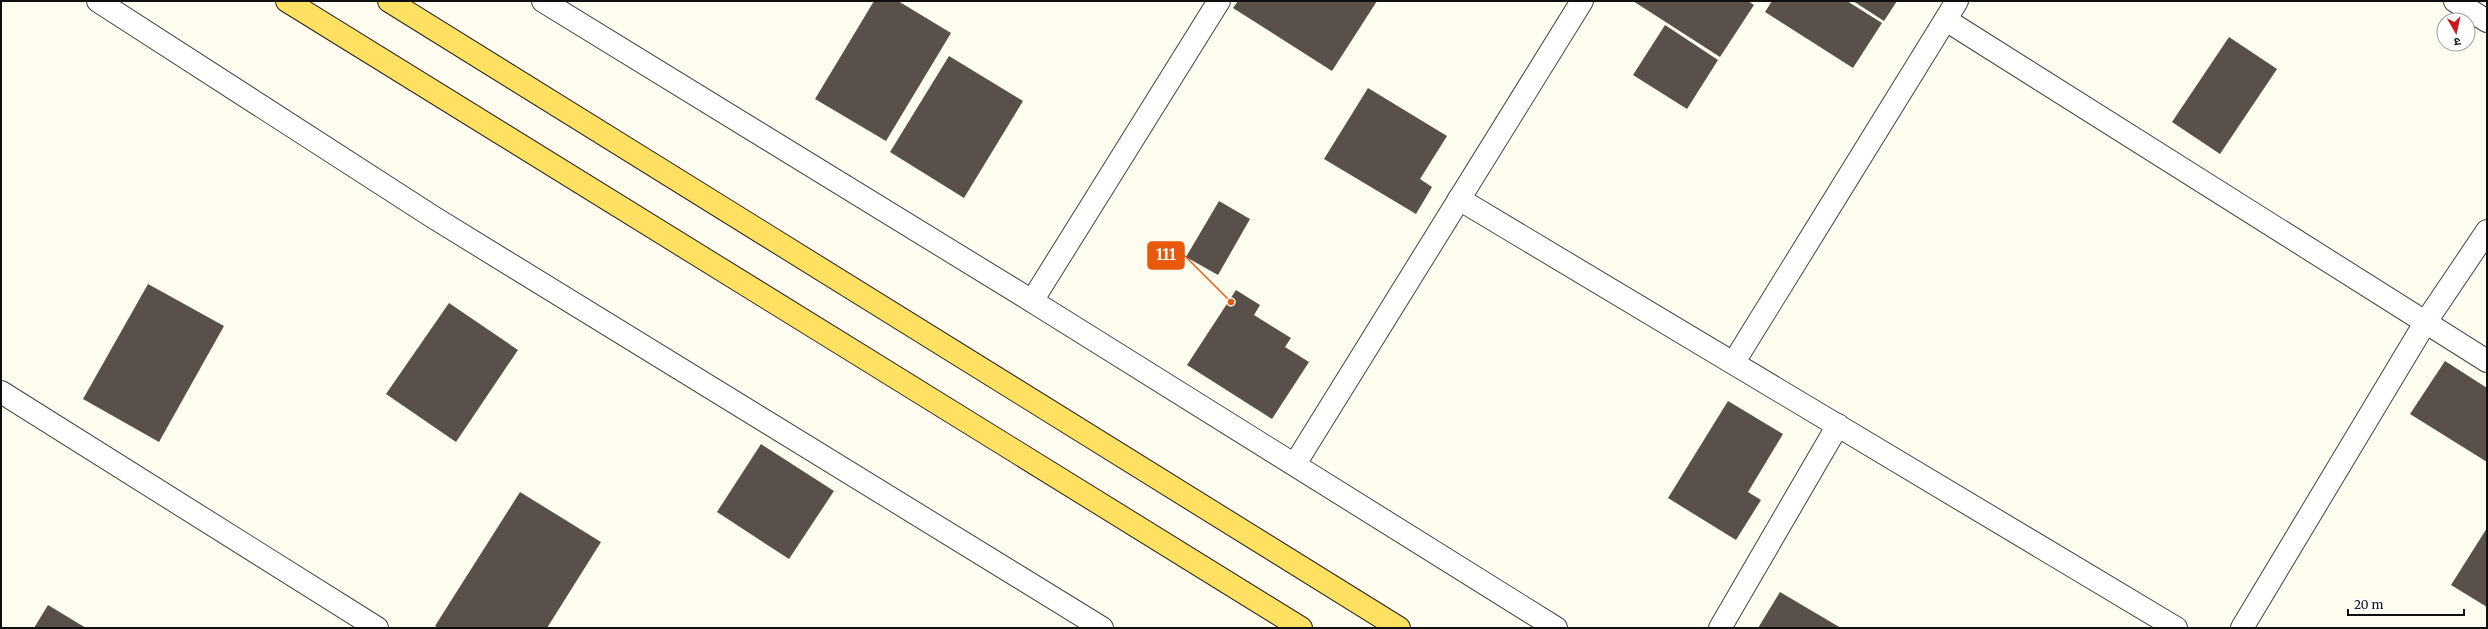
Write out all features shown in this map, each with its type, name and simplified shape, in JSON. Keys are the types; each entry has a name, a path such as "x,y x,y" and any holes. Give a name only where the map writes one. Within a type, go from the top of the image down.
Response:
{"main road":[{"path":"287,1 1301,628"},
{"path":"389,1 1398,628"}],"street":[{"path":"98,1 433,217 1102,628"},
{"path":"543,1 1032,301 1556,628"},
{"path":"1032,301 1219,1"},
{"path":"1295,464 1582,1"},
{"path":"1734,362 1957,1"},
{"path":"2455,1 2487,21"},
{"path":"1946,20 2487,361"},
{"path":"1459,199 1734,362 2176,628"},
{"path":"2242,628 2425,323 2487,231"},
{"path":"1,392 377,628"},
{"path":"1720,628 1838,425"}],"building":[{"path":"874,1 898,1 951,33 886,141 815,99"},
{"path":"1238,1 1377,1 1332,71 1233,8"},
{"path":"1633,1 1748,1 1754,5 1720,57"},
{"path":"1772,1 1847,1 1882,23 1853,68 1765,12"},
{"path":"1853,1 1897,1 1884,21"},
{"path":"1665,25 1718,60 1687,109 1633,75"},
{"path":"2229,37 2277,69 2220,154 2172,122"},
{"path":"949,56 1023,101 964,198 890,152"},
{"path":"1368,88 1447,136 1420,179 1432,187 1416,214 1324,159"},
{"path":"1219,201 1250,219 1218,275 1186,257"},
{"path":"148,284 224,326 159,442 83,399"},
{"path":"1236,290 1260,305 1254,315 1291,338 1285,347 1309,362 1272,419 1187,365"},
{"path":"449,303 518,350 456,442 386,394"},
{"path":"2445,361 2487,388 2487,462 2410,414"},
{"path":"1728,401 1783,434 1748,492 1761,500 1736,540 1668,498"},
{"path":"761,444 834,491 789,559 717,512"},
{"path":"520,492 601,542 547,628 439,628 435,626"},
{"path":"2487,528 2487,607 2451,585"},
{"path":"1780,592 1841,628 1758,628"},
{"path":"48,605 86,628 34,628"}],"place":[{"name":"111","path":"1231,302"}]}
